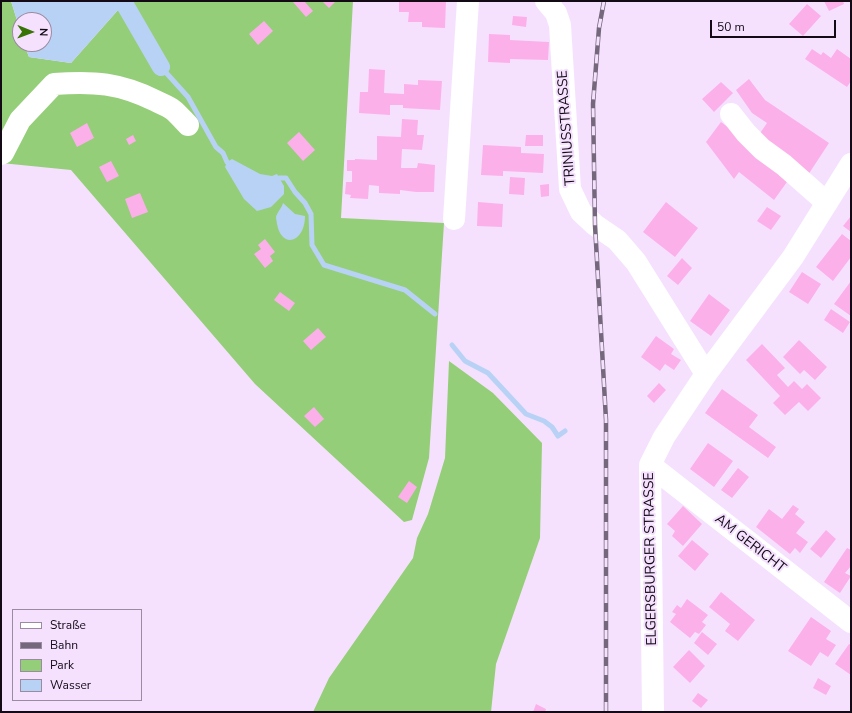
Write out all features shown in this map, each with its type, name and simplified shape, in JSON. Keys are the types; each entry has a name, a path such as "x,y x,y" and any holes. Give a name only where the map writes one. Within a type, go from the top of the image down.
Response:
{"street":[{"path":"454,219 468,1"},
{"name":"TRINIUSSTRASSE","path":"546,1 556,13 560,25 570,189 581,212 595,225 617,240 636,262 706,374"},
{"path":"1,154 3,153 20,120 54,84 84,82 107,84 127,89 147,97 182,115"},
{"path":"732,114 746,133 762,149 784,165 827,203"},
{"name":"ELGERSBURGER STRASSE","path":"653,712 650,465 664,437 706,374 793,257 850,168"},
{"name":"AM GERICHT","path":"650,465 851,622"}],"green space":[{"path":"1,1 11,1 14,12 12,12 12,52 27,52 29,57 71,63 126,1 353,1 341,218 444,223 429,458 412,520 404,522 255,384 71,170 1,163"},
{"path":"449,361 493,393 542,443 540,538 496,664 491,712 313,712 329,678 413,558 417,538 428,514 445,458"}],"water":[{"path":"11,1 126,1 71,63 29,57 27,52 52,52 52,12 14,12"},
{"path":"232,159 260,174 272,176 277,174 284,186 284,194 271,207 257,211 244,199 225,167 227,162"},
{"path":"283,203 295,214 305,216 304,225 301,232 293,240 288,240 283,237 277,224 277,213 282,207"}],"building":[{"path":"304,1 313,11 306,17 293,2"},
{"path":"322,1 334,1 335,2 329,8"},
{"path":"399,1 446,1 445,28 422,27 422,22 408,22 409,12 399,12"},
{"path":"824,1 843,1 844,4 829,11"},
{"path":"807,4 821,16 803,36 789,24"},
{"path":"513,16 527,17 526,27 512,25"},
{"path":"264,21 273,31 258,45 249,34"},
{"path":"489,34 510,35 510,40 549,42 548,60 510,59 510,63 488,62"},
{"path":"812,49 821,55 823,52 831,58 837,49 851,59 851,81 847,87 805,59"},
{"path":"369,69 385,70 384,93 404,94 404,84 418,85 418,80 442,81 440,110 403,108 403,105 390,105 390,115 359,113 360,92 368,92"},
{"path":"749,79 765,100 829,143 808,175 756,139 767,123 752,113 736,90"},
{"path":"721,82 733,93 714,112 702,99"},
{"path":"402,119 418,120 417,135 424,135 422,150 402,149 401,168 417,168 418,163 435,165 434,192 400,190 400,194 379,193 379,186 369,185 368,199 350,198 351,195 345,194 346,182 352,182 352,171 347,171 347,160 377,160 377,136 401,137"},
{"path":"721,122 783,169 779,175 787,182 774,200 739,172 734,179 706,142"},
{"path":"87,123 94,138 77,147 70,133"},
{"path":"299,132 315,150 303,161 287,143"},
{"path":"133,135 136,141 129,145 126,139"},
{"path":"526,135 543,135 543,146 525,146"},
{"path":"483,145 521,147 521,153 544,154 543,173 503,171 503,176 481,175"},
{"path":"111,161 119,176 107,182 99,167"},
{"path":"510,177 525,178 524,195 509,194"},
{"path":"549,184 549,196 541,197 540,185"},
{"path":"140,193 148,212 132,218 125,199"},
{"path":"478,202 503,204 502,227 477,226"},
{"path":"666,202 698,228 675,257 643,232"},
{"path":"767,207 781,216 771,230 757,221"},
{"path":"851,216 851,232 843,226"},
{"path":"842,234 851,241 851,257 833,281 816,267"},
{"path":"265,239 275,252 270,256 273,261 265,268 254,254 261,249 258,245"},
{"path":"682,258 692,268 678,285 667,276"},
{"path":"802,272 821,284 808,304 789,292"},
{"path":"851,281 851,316 834,304"},
{"path":"280,292 295,303 289,311 274,300"},
{"path":"709,294 730,310 711,336 690,321"},
{"path":"831,309 850,322 843,333 824,320"},
{"path":"318,328 326,337 311,350 303,341"},
{"path":"656,336 674,349 671,354 681,360 674,370 665,364 660,371 641,357"},
{"path":"799,340 827,367 815,380 804,370 800,374 783,357"},
{"path":"762,344 785,368 777,375 788,387 794,381 802,389 807,384 821,398 808,411 799,402 785,415 773,403 780,396 746,360"},
{"path":"659,383 666,390 654,403 647,396"},
{"path":"722,389 758,415 749,427 776,447 768,458 705,413"},
{"path":"314,407 324,419 315,427 304,416"},
{"path":"708,443 733,461 714,487 690,469"},
{"path":"738,468 749,477 732,498 721,490"},
{"path":"409,481 417,487 407,503 398,497"},
{"path":"793,505 799,509 795,514 805,522 796,533 808,542 800,553 795,548 790,554 756,527 769,509 782,519"},
{"path":"683,506 702,524 683,546 672,536 675,531 667,524"},
{"path":"826,530 836,539 821,558 810,549"},
{"path":"692,540 709,554 695,571 678,556"},
{"path":"847,548 851,550 851,566 845,573 851,576 840,593 824,582"},
{"path":"721,592 755,620 738,641 725,631 730,624 709,607"},
{"path":"687,599 708,615 702,622 706,625 699,634 695,632 690,638 670,622 676,614 672,612 677,605 681,608"},
{"path":"811,617 831,631 826,639 836,645 828,657 820,652 811,666 788,651"},
{"path":"702,632 717,644 708,655 694,643"},
{"path":"849,644 851,645 851,675 835,664"},
{"path":"689,650 705,666 690,683 673,667"},
{"path":"818,678 831,686 826,695 813,688"},
{"path":"698,693 708,700 701,708 692,701"},
{"path":"536,704 546,709 545,712 533,712"}],"waterway":[{"path":"124,3 161,67"},
{"path":"161,67 188,97 216,147 223,153 227,162"},
{"path":"279,178 286,178 295,192 305,203 311,214 312,245 324,265 405,290 435,314"},
{"path":"452,345 465,361 488,373 526,414 544,421 552,427 558,436 565,431"}],"railway":[{"path":"604,1 599,28 593,104 595,225 606,420 606,712"}]}
